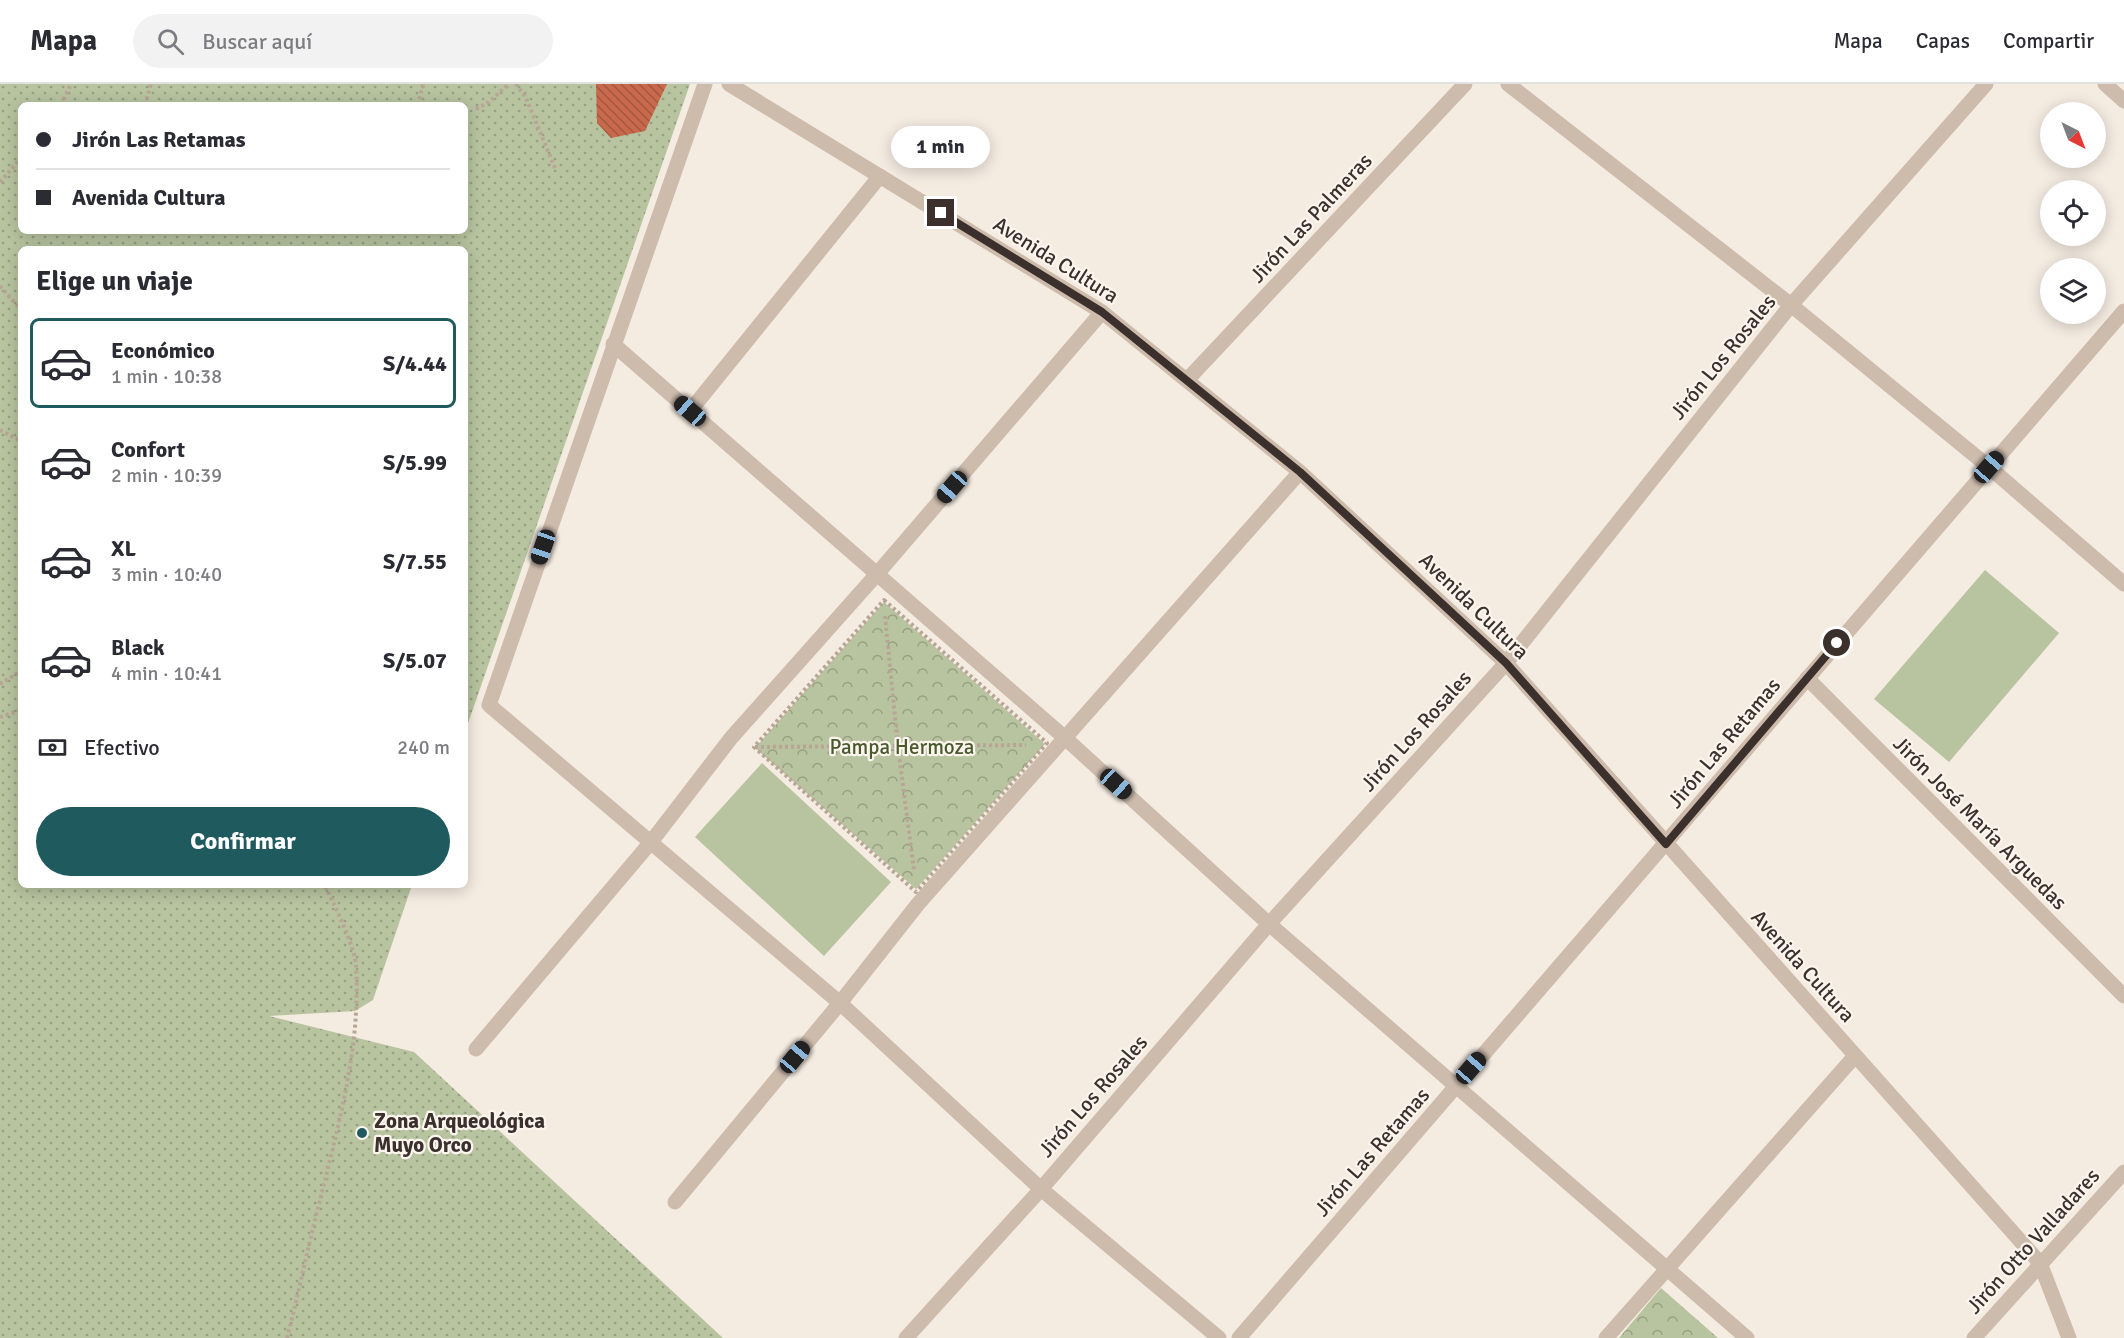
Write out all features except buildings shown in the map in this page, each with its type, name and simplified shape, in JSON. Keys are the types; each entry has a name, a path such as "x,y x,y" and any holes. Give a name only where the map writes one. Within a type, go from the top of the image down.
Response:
{"street":[{"path":"705,84 489,705 840,1003 1041,1189 1220,1338"},
{"name":"Avenida Cultura","path":"729,84 1102,312 1300,472 1506,663 2040,1263 2069,1338"},
{"name":"Jirón Las Palmeras","path":"1187,380 1465,84"},
{"path":"1508,84 1791,305 1989,467 2124,584"},
{"name":"Jirón Los Rosales","path":"906,1338 1041,1189 1269,924 1506,663 1791,305 1986,84"},
{"path":"2105,84 2124,100"},
{"path":"690,411 880,176"},
{"name":"Jirón Las Retamas","path":"1239,1338 2124,311"},
{"path":"476,1049 651,842 731,738 877,574 1102,312"},
{"path":"613,344 1064,737 1269,924 1746,1338"},
{"path":"675,1202 840,1003 918,904 1300,472"},
{"name":"Jirón José María Arguedas","path":"1807,678 2124,996"},
{"path":"1606,1338 1855,1056"},
{"name":"Jirón Otto Valladares","path":"1974,1338 2124,1172"}],"path":[{"path":"62,102 71,84"},
{"path":"146,102 151,84"},
{"path":"419,102 423,84"},
{"path":"476,109 489,102 508,84"},
{"path":"516,84 526,98 555,168"},
{"path":"0,182 18,161"},
{"path":"0,286 18,307"},
{"path":"0,430 18,439"},
{"path":"877,574 884,600 898,747 916,892"},
{"path":"884,600 1047,743"},
{"path":"754,747 884,600"},
{"path":"0,684 18,673"},
{"path":"0,717 18,711"},
{"path":"754,747 898,747 1047,743 1064,737"},
{"path":"731,738 754,747 916,892"},
{"path":"916,892 1047,743"},
{"path":"286,1338 333,1149 355,1039 357,963 332,898 326,888"}],"green space":[{"path":"0,84 690,84 468,723 468,246 18,246 18,888 411,888 373,1000 355,1011 269,1016 414,1052 723,1338 0,1338"},
{"path":"1985,570 2059,633 1949,762 1874,699"},
{"name":"Pampa Hermoza","path":"884,602 1045,744 916,889 755,748"},
{"path":"762,763 891,882 824,956 695,837"},
{"path":"1661,1288 1718,1338 1619,1338"}],"place":[{"name":"Zona Arqueológica Muyo Orco","path":"362,1133"}],"route":[{"path":"941,213 1102,312 1300,472 1506,663 1666,844 1837,643"}]}
